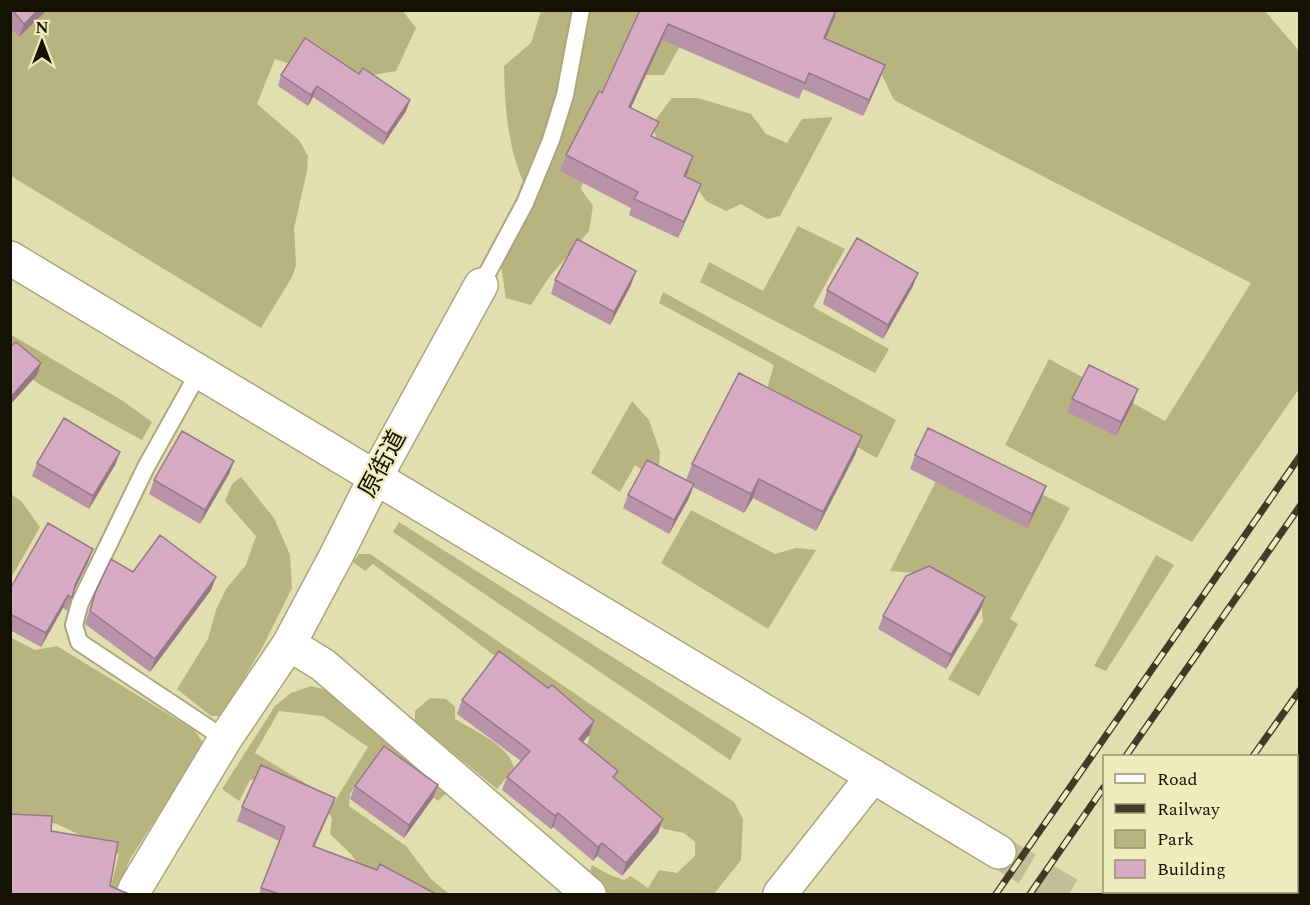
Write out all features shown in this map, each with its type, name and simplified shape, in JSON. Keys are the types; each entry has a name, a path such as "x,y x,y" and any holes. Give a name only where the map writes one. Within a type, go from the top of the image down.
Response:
{"street":[{"path":"10,258 999,852"},
{"name":"原街道","path":"140,892 225,739 289,644 375,478 481,285"},
{"path":"289,644 323,665 589,894"},
{"path":"780,894 873,776"}],"lane":[{"name":"原街道","path":"481,285 531,190 551,140 565,95 581,10"},
{"path":"199,372 146,466 80,603 74,625 79,642 225,739"}],"green space":[{"path":"402,10 416,28 396,71 342,80 275,59 257,104 299,140 308,156 307,171 294,228 296,265 292,277 261,328 11,176 10,11"},
{"path":"541,11 677,11 682,42 664,75 621,75 606,95 581,189 593,206 589,231 550,276 531,305 506,298 501,266 509,217 523,181 510,139 504,66 531,43"},
{"path":"779,11 1265,11 1299,51 1299,389 1192,542 1005,445 1049,359 1084,378 1116,436 1133,403 1165,421 1251,283 894,100 878,67"},
{"path":"672,98 698,98 751,114 766,134 787,143 802,119 833,117 780,216 767,219 741,204 726,211 706,201 694,183 661,151 652,124"},
{"path":"798,226 845,249 813,307 889,349 875,373 700,282 709,262 763,291"},
{"path":"663,292 896,420 877,458 765,396 774,365 659,303"},
{"path":"10,334 123,401 152,422 142,440 39,384 11,363"},
{"path":"632,401 649,420 660,452 658,482 635,465 620,492 591,473"},
{"path":"952,450 1070,508 1010,619 1018,624 979,696 948,679 983,621 981,605 917,573 890,571"},
{"path":"241,477 274,518 290,555 292,588 263,646 222,716 211,716 177,689 208,639 216,610 226,589 246,565 256,536 225,501 232,484"},
{"path":"11,494 21,501 40,527 11,578"},
{"path":"691,510 775,554 796,548 816,550 768,629 661,563"},
{"path":"399,522 742,739 730,760 393,532"},
{"path":"359,554 370,554 734,802 743,819 741,860 714,894 608,894 597,885 591,874 592,865 624,880 631,876 648,888 659,870 677,873 695,856 695,842 684,833 664,829 582,754 589,740 588,726 373,564 365,571 353,562"},
{"path":"1156,555 1174,565 1106,671 1094,666"},
{"path":"10,637 35,650 57,646 194,730 204,744 130,859 116,894 109,894 119,854 57,824 11,817"},
{"path":"311,686 326,690 447,792 438,801 385,757 373,760 350,794 349,806 406,846 431,879 449,894 414,894 364,875 352,855 330,834 332,818 322,804 263,778 250,780 239,801 222,789 275,706 291,693","holes":["279,711 323,716 368,747 335,801 255,753"]},
{"path":"430,698 446,699 455,707 455,719 490,739 511,760 514,768 497,789 415,722 415,711"}],"building":[{"path":"12,10 38,10 24,24"},
{"path":"640,10 836,10 824,38 885,65 869,100 809,73 805,83 668,24 629,107 659,122 651,136 693,156 684,176 701,184 684,222 634,199 638,192 566,155 599,91 602,93"},
{"path":"305,38 359,74 363,68 410,100 387,134 317,86 311,95 281,75"},
{"path":"857,238 918,273 888,325 827,290"},
{"path":"577,239 636,271 614,312 555,280"},
{"path":"16,342 41,363 10,398 10,347"},
{"path":"1089,365 1138,389 1121,422 1072,399"},
{"path":"739,373 862,436 823,512 759,479 751,494 692,464"},
{"path":"64,418 120,452 93,496 37,463"},
{"path":"928,428 1046,486 1032,514 915,455"},
{"path":"182,431 234,461 205,510 154,480"},
{"path":"647,460 694,484 674,520 628,495"},
{"path":"48,523 93,549 75,585 72,598 68,595 46,633 10,614 10,589"},
{"path":"160,535 216,577 155,659 90,611 95,593 111,559 133,572"},
{"path":"929,566 985,597 951,655 883,616 906,576"},
{"path":"499,651 548,688 552,685 594,721 579,739 618,771 613,777 663,819 626,863 602,843 598,847 558,813 555,816 507,777 530,751 462,700"},
{"path":"384,746 438,785 409,825 355,786"},
{"path":"261,765 335,798 313,846 377,870 380,864 436,894 280,894 261,888 285,827 242,807"},
{"path":"10,814 52,816 51,831 118,842 110,886 129,894 10,894"}],"tunnel":[{"path":"999,852 1069,894"}],"railway":[{"path":"996,894 1300,456"},
{"path":"1127,755 1300,506"},
{"path":"1254,755 1300,690"},
{"path":"1030,894 1103,788"}]}
